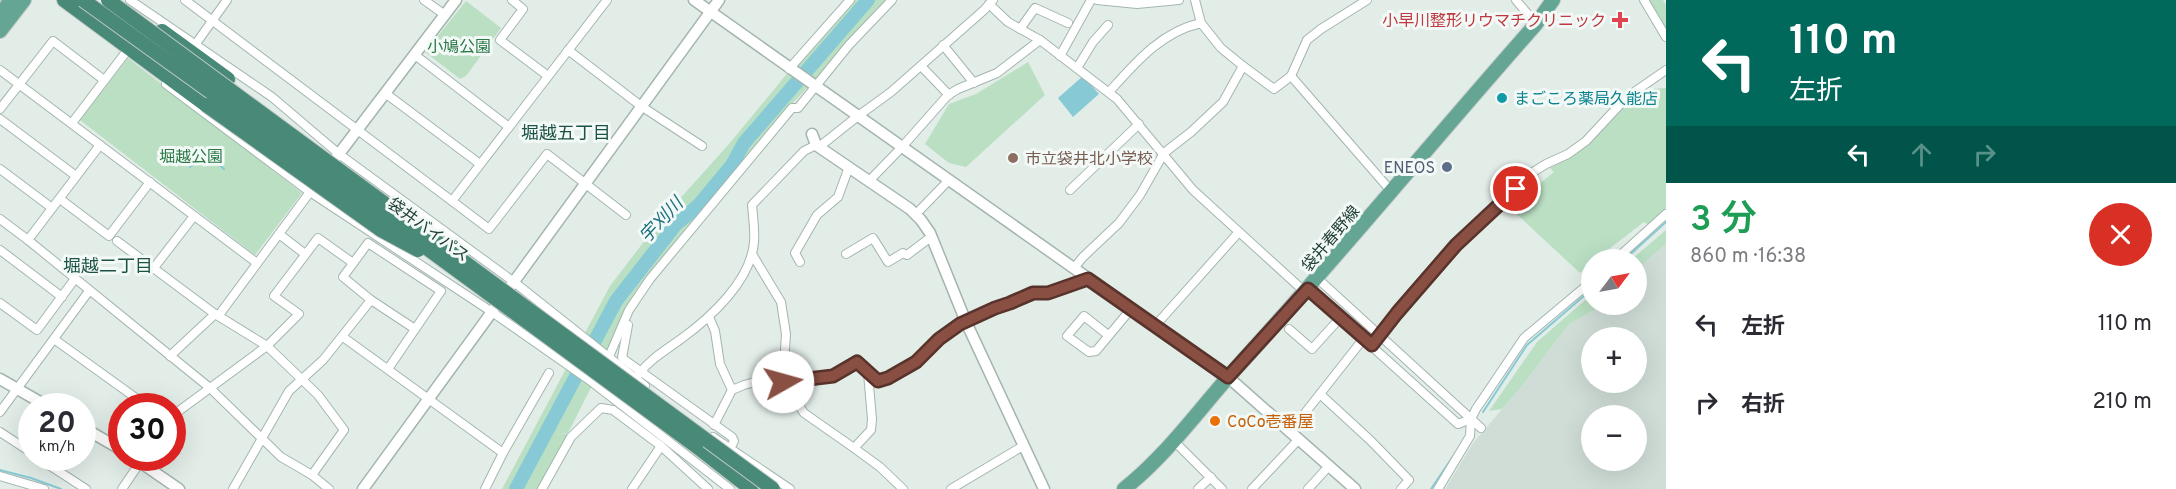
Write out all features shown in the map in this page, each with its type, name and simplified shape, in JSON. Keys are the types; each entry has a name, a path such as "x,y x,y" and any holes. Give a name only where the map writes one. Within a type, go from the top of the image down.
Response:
{"highway":[{"path":"64,0 381,230 436,260 480,291 517,307"},
{"name":"袋井バイパス","path":"83,0 773,489"},
{"name":"袋井バイパス","path":"108,0 517,307 751,489"},
{"path":"119,0 381,190 501,284 517,307"}],"main road":[{"path":"0,15 11,0"},
{"path":"0,31 24,0"},
{"name":"袋井春野線","path":"1124,489 1150,468 1228,377 1310,287 1536,24 1553,0"}],"street":[{"path":"130,0 272,98 339,154 514,282 608,359 730,449 790,489"},
{"path":"185,0 489,229 547,154 626,214"},
{"path":"195,45 227,0"},
{"path":"424,0 445,15"},
{"path":"170,356 217,315 456,0"},
{"path":"512,0 523,9 500,40 548,76"},
{"path":"694,0 709,13 1228,377 1355,489"},
{"path":"363,489 719,0"},
{"path":"791,69 850,0"},
{"path":"608,359 629,310 650,279 792,108 798,108 849,45 892,0"},
{"path":"1060,56 1091,0"},
{"path":"1097,0 1137,4 1179,0"},
{"path":"1195,0 1202,23 1221,48 1274,89 1290,75 1307,40 1367,0"},
{"path":"1516,0 1536,24"},
{"path":"1644,0 1666,37"},
{"path":"452,201 603,1"},
{"path":"640,373 646,364 709,317 739,281 752,254 754,241 752,205 804,151 818,146 891,92 991,2 1008,22 1040,40 1109,92 1164,153 1193,190 1238,233 1380,336 1481,428"},
{"path":"1020,29 1035,8 1068,23"},
{"path":"1109,92 1144,53 1172,34 1188,26 1202,23"},
{"path":"1077,68 1093,42 1108,25"},
{"path":"107,32 126,52 310,192 492,312 592,382 730,489"},
{"path":"869,181 949,95 997,73 1040,40"},
{"path":"0,109 53,41 104,80"},
{"path":"943,45 974,83"},
{"path":"568,50 641,106 702,146"},
{"path":"72,123 126,52"},
{"path":"415,55 509,127"},
{"path":"921,66 949,95"},
{"path":"1074,268 1119,223 1140,195 1164,153 1223,102 1243,66"},
{"path":"0,70 257,262"},
{"path":"1372,345 1456,245 1530,174 1568,154 1586,141 1627,97 1666,70"},
{"path":"1290,75 1391,191"},
{"path":"385,93 480,164"},
{"path":"0,118 76,176"},
{"path":"1070,190 1139,124"},
{"path":"812,134 818,146 916,214 931,237 966,322 1044,489"},
{"path":"28,240 100,145"},
{"path":"800,262 795,253 817,215 838,197 849,167"},
{"path":"0,169 52,208"},
{"path":"916,214 949,180"},
{"path":"60,198 108,236 150,182"},
{"path":"1627,249 1666,214"},
{"path":"153,269 194,216"},
{"path":"0,219 210,388 281,457 312,475 328,489"},
{"path":"1155,326 1238,233"},
{"path":"279,234 305,254"},
{"path":"846,254 873,238 888,262 903,254 907,255 931,237"},
{"path":"186,406 267,346 299,314 274,296 318,238 353,263"},
{"path":"117,241 217,315 267,346 318,395 344,429 312,475"},
{"path":"388,369 441,291 368,243 343,277 371,300 415,329"},
{"path":"0,250 62,297"},
{"path":"752,254 781,302 786,334 782,379 804,413 854,448 894,479 903,489"},
{"path":"714,425 732,390 744,385 782,379 833,376 857,362 878,381 888,378 916,362 939,339 966,322 1033,293 1048,293 1088,279"},
{"path":"0,303 37,330 75,280"},
{"path":"1310,287 1340,318 1458,424 1471,419"},
{"path":"1438,489 1470,436 1471,419 1524,338 1581,290"},
{"path":"0,412 89,291"},
{"path":"233,489 289,391 323,360 371,300"},
{"path":"1108,335 1084,316 1067,336 1089,352 1096,351 1131,309"},
{"path":"629,310 631,316 625,334 622,358 732,438 734,441 730,449"},
{"path":"709,317 715,332 720,364 732,390"},
{"path":"1289,329 1312,350 1340,318"},
{"path":"343,337 503,453"},
{"path":"1252,489 1294,435 1320,394 1364,338"},
{"path":"54,339 129,393"},
{"path":"485,489 549,373"},
{"path":"854,448 870,430 872,419 868,373"},
{"path":"1415,385 1423,375"},
{"path":"0,380 24,393"},
{"path":"1320,394 1409,480 1401,489"},
{"path":"542,489 571,437 601,408 613,410 661,446 702,487"},
{"path":"0,432 18,444"},
{"path":"1174,441 1222,489"},
{"path":"632,489 661,446"},
{"path":"951,489 1023,446"},
{"path":"1308,489 1329,466"},
{"path":"58,471 86,489"},
{"path":"122,489 132,471"},
{"path":"155,471 179,489"},
{"path":"0,476 44,489"},
{"path":"1198,489 1211,477"}],"shaded area":[{"path":"1666,244 1666,489 1445,489 1473,443 1522,386 1569,324 1584,315 1647,315 1647,260"}],"green space":[{"path":"852,0 890,0 790,106 624,314 608,354 568,433 553,435 575,433 544,489 502,489 610,286 659,222 729,144 827,25"},
{"path":"1649,0 1663,0 1666,5 1666,29"},
{"name":"小鳩公園","path":"466,1 501,28 466,76 460,79 425,52"},
{"name":"堀越公園","path":"128,58 302,193 255,255 80,120"},
{"path":"1028,62 1045,95 966,167 949,163 925,144 949,104 976,94"},
{"path":"1666,88 1666,210 1649,225 1644,222 1609,249 1581,249 1580,273 1510,208 1554,172 1550,168 1577,153 1636,96 1652,89"},
{"path":"1666,230 1666,244 1647,260 1647,249 1644,249"},
{"path":"1581,304 1581,315 1585,315 1569,324 1502,409 1489,411 1537,342"}],"water":[{"path":"1083,76 1099,94 1073,117 1058,98"}],"waterway":[{"name":"宇刈川","path":"516,489 616,301 676,224 699,205 732,165 744,143 868,0"},
{"path":"190,167 200,159 210,157 224,169"},
{"path":"1636,249 1666,222"},
{"path":"1483,412 1527,345 1581,298"},
{"path":"1431,489 1456,452"},
{"path":"0,470 61,489"}],"place":[{"name":"小早川整形リウマチクリニック","path":"1620,20"},
{"name":"まごころ薬局久能店","path":"1502,98"},
{"name":"市立袋井北小学校","path":"1013,158"},
{"name":"ENEOS","path":"1447,167"},
{"name":"CoCo壱番屋","path":"1215,421"}],"district":[{"name":"堀越五丁目","path":"566,133"},
{"name":"堀越二丁目","path":"108,266"}],"route":[{"path":"783,382 833,376 857,362 878,381 888,378 916,362 939,339 960,324 1033,293 1048,293 1088,279 1228,377 1308,289 1372,345 1456,245 1516,189"}]}
